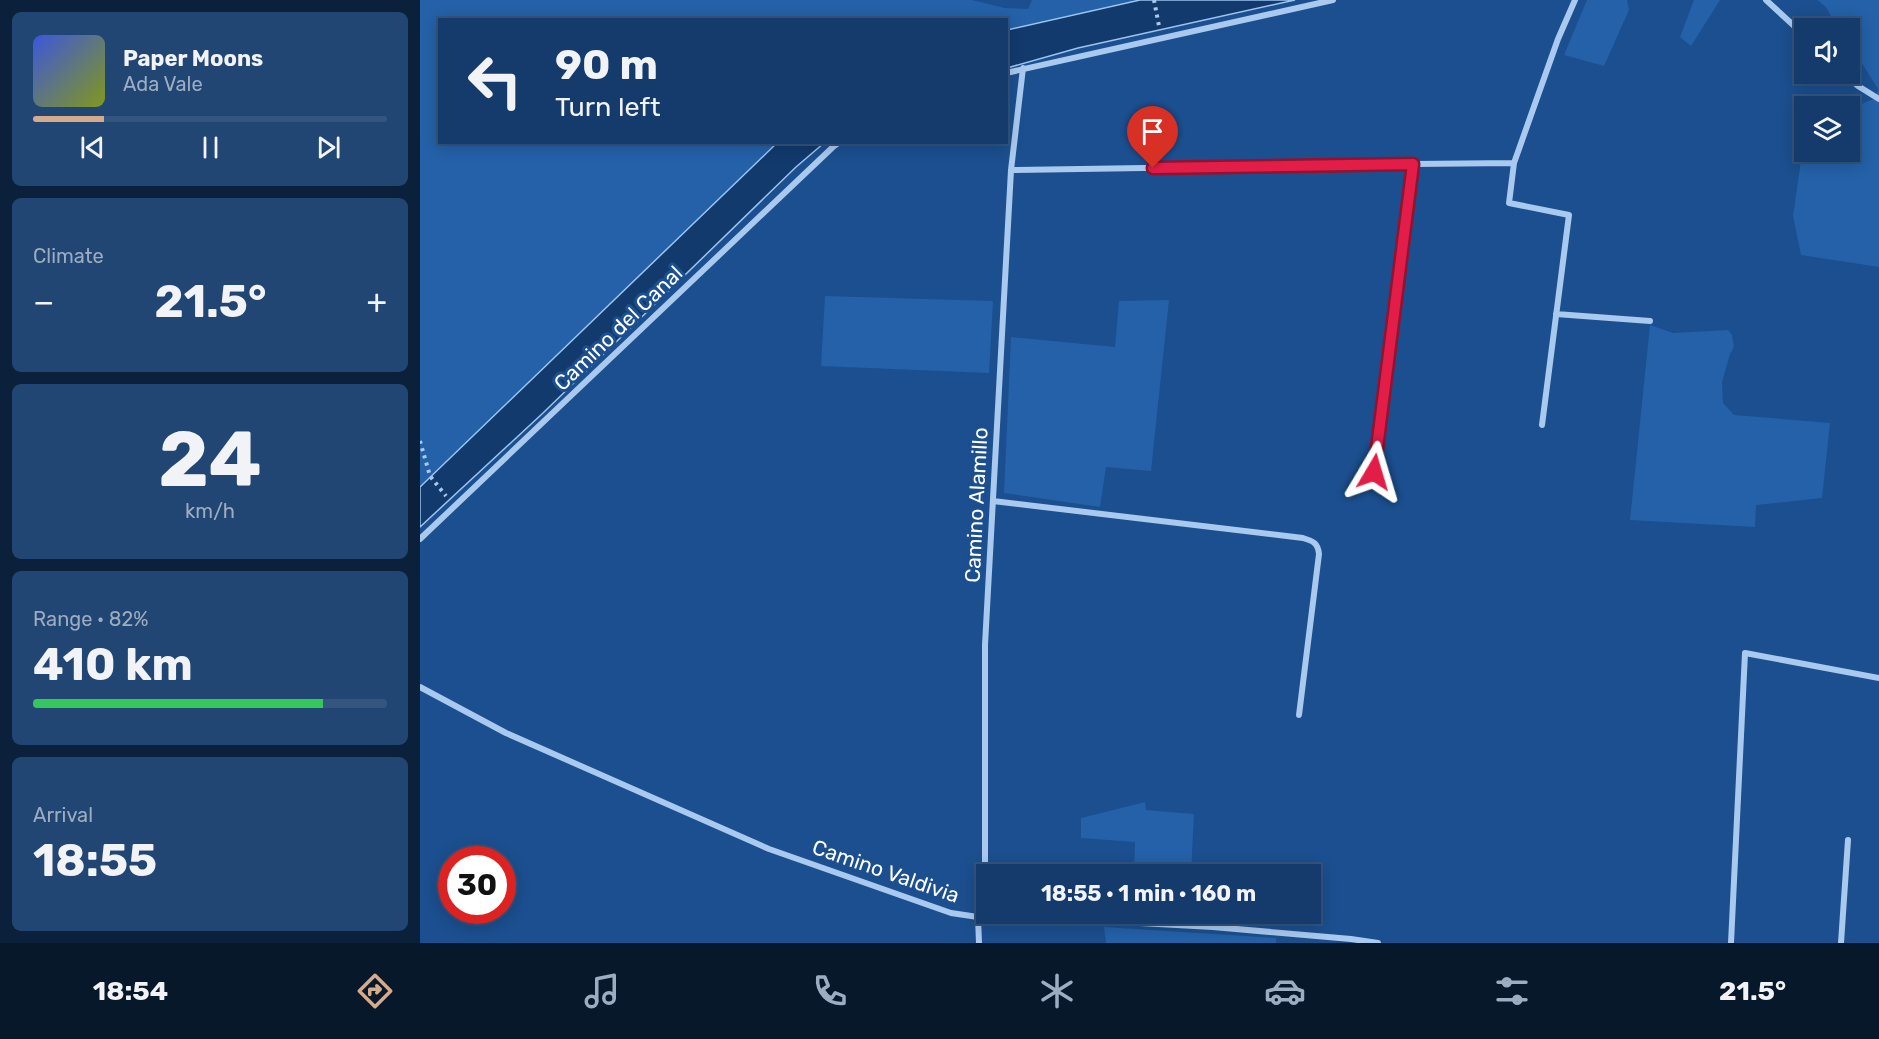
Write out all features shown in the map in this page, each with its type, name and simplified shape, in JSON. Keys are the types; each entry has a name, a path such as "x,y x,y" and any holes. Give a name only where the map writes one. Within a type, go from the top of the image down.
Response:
{"street":[{"path":"1008,72 1333,0"},
{"path":"1542,425 1569,215 1509,203 1514,163 1558,39 1575,0"},
{"path":"1766,0 1794,26"},
{"name":"Camino Alamillo","path":"985,864 985,645 1011,170 1023,68"},
{"path":"1856,84 1879,99"},
{"name":"Camino del Canal","path":"420,539 838,144"},
{"path":"1011,170 1514,163"},
{"path":"1374,472 1413,164"},
{"path":"1556,314 1650,321"},
{"path":"993,501 1303,538 1315,542 1319,547 1319,554 1299,715"},
{"path":"1731,943 1744,653 1879,678"},
{"name":"Camino Valdivia","path":"420,687 506,733 769,849 951,913 976,917"},
{"path":"1841,943 1848,840"},
{"name":"Camino Alamillo","path":"978,924 978,943"},
{"name":"Camino Valdivia","path":"1158,924 1378,943"}],"path":[{"path":"1154,0 1163,38"},
{"path":"420,441 430,476 450,500"}],"shaded area":[{"path":"420,0 972,0 1005,8 1028,9 1032,0 1140,0 1008,30 1008,18 438,18 438,144 776,144 420,487"},
{"path":"1140,0 1295,0 1078,48 1008,68 1008,30"},
{"path":"1587,0 1627,0 1629,10 1604,66 1564,55"},
{"path":"1694,0 1720,0 1691,46 1680,37"},
{"path":"1817,0 1879,0 1879,267 1801,255 1793,216 1801,162 1860,162 1860,105 1876,98 1878,89 1860,60 1860,18 1832,18 1824,5"},
{"path":"776,144 823,144 796,167 543,413 420,527 420,487"},
{"path":"825,296 993,301 989,373 821,366"},
{"path":"1169,300 1151,471 1106,467 1100,507 1004,493 1011,337 1115,347 1119,301"},
{"path":"1650,325 1673,333 1728,330 1732,335 1734,347 1722,382 1723,403 1734,415 1830,423 1822,498 1756,505 1755,527 1630,520"},
{"path":"1145,802 1146,810 1194,814 1192,864 1134,864 1135,842 1081,838 1081,818"},
{"path":"1104,927 1276,938 1276,943 1106,943"}],"route":[{"path":"1153,168 1413,164 1374,472"}]}
